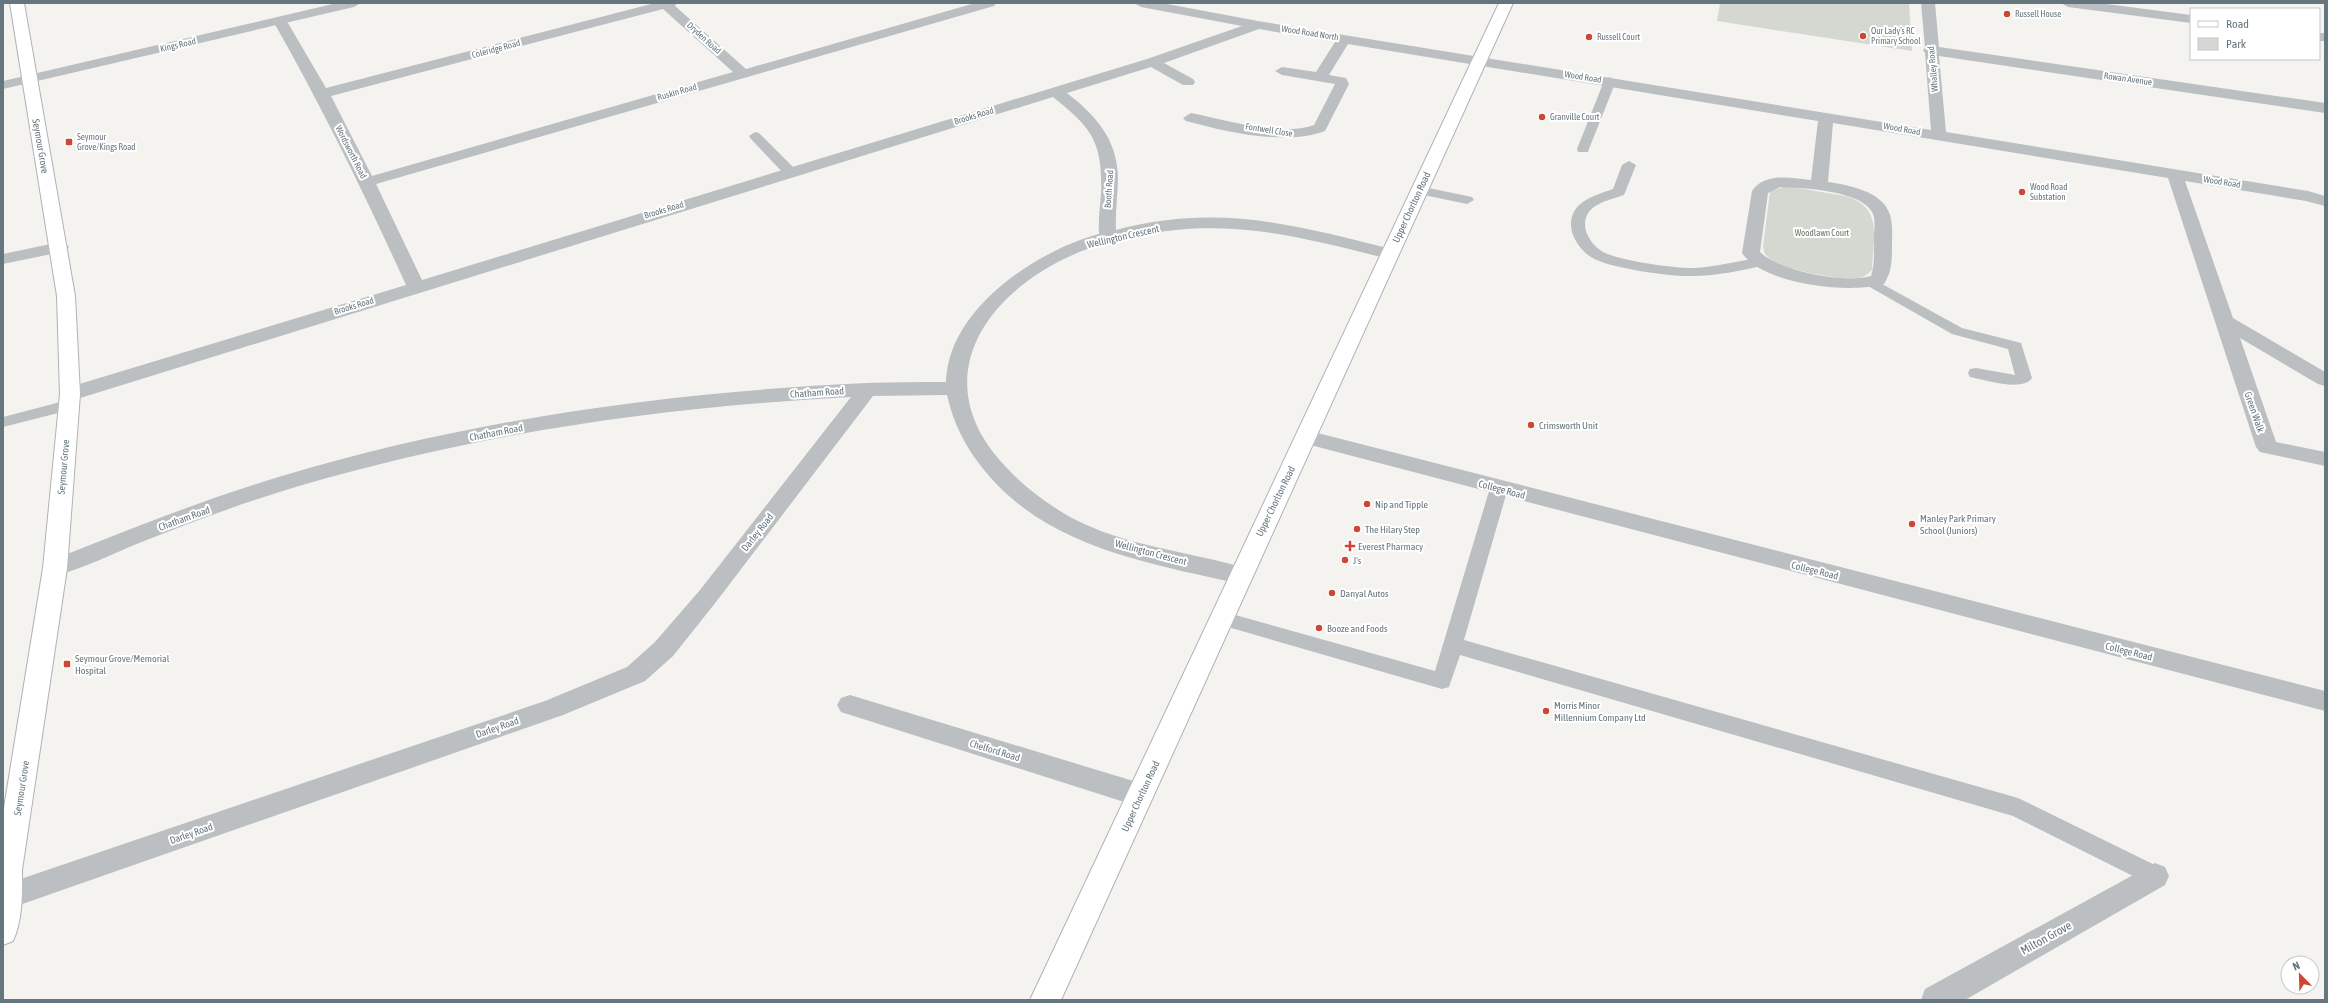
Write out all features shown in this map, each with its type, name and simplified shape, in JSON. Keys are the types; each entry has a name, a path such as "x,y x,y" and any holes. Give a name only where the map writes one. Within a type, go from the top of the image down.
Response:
{"main road":[{"name":"Seymour Grove","path":"3,931 6,879 55,568 69,400 66,296 60,247 29,80 17,3"},
{"name":"Upper Chorlton Road","path":"1045,1000 1240,575 1306,437 1389,254 1506,3"}],"street":[{"name":"Kings Road","path":"3,86 354,3"},
{"name":"Ruskin Road","path":"367,182 988,3"},
{"name":"Wood Road North","path":"1141,3 1170,6 1258,25 1479,60"},
{"name":"Whalley Road","path":"1928,3 1930,50 1939,136"},
{"path":"2068,3 2190,20"},
{"name":"Dryden Road","path":"668,4 742,73"},
{"name":"Coleridge Road","path":"322,94 668,4"},
{"name":"Wordsworth Road","path":"280,20 322,94 367,182 416,286"},
{"name":"Brooks Road","path":"69,400 416,286 1152,62 1258,25"},
{"path":"1321,76 1344,38"},
{"name":"Rowan Avenue","path":"1930,50 2325,108"},
{"name":"Wood Road","path":"1479,60 2308,196 2325,201"},
{"path":"1152,62 1188,82"},
{"name":"Fontwell Close","path":"1191,118 1295,134 1314,132 1320,128 1342,84 1337,79 1282,71"},
{"name":"Booth Road","path":"1055,91 1078,110 1096,128 1105,141 1110,165 1106,224 1108,238"},
{"path":"1819,186 1826,116"},
{"name":"Green Walk","path":"2175,174 2267,447 2325,459"},
{"path":"1778,182 1841,190 1857,195 1879,210 1883,246 1880,277 1873,283 1856,285 1815,278 1778,271 1759,262 1751,253 1762,188 1778,182"},
{"name":"Wellington Crescent","path":"1240,575 1138,550 1088,535 1040,509 1008,483 988,459 971,434 962,412 956,388 958,362 970,336 982,313 1002,292 1036,266 1054,257 1108,238 1182,224 1217,222 1259,224 1295,230 1389,254"},
{"path":"3,259 60,247"},
{"path":"2224,321 2325,380"},
{"name":"Chatham Road","path":"55,568 179,519 290,481 440,443 564,419 708,401 810,391 956,388"},
{"name":"Darley Road","path":"6,879 554,708 636,674 664,649 708,596 868,389"},
{"name":"College Road","path":"1306,437 2325,700"},
{"name":"Chelford Road","path":"850,705 1140,795"},
{"name":"Milton Grove","path":"1938,1000 2155,876"}],"lane":[{"path":"1583,149 1610,81"},
{"path":"755,136 790,172"},
{"path":"1629,165 1619,192 1588,204 1578,217 1578,232 1588,247 1597,255 1616,261 1661,270 1694,272 1759,262"},
{"path":"1419,190 1468,200"},
{"path":"1873,283 1970,337 2006,342 2015,346 2024,378 2019,381 1976,373"},
{"path":"3,422 69,400"},
{"path":"1221,618 1442,681 1454,645 1499,488"},
{"path":"1454,645 2018,808 2155,876"}],"green space":[{"name":"Our Lady's RC Primary School","path":"1720,3 1909,3 1912,51 1717,21"},
{"name":"Woodlawn Court","path":"1786,186 1845,196 1866,207 1874,225 1872,270 1866,275 1858,278 1825,276 1785,266 1775,262 1767,256 1764,252 1763,246 1770,191"}],"place":[{"name":"Russell House","path":"2007,14"},
{"name":"Our Lady's RC Primary School","path":"1863,36"},
{"name":"Russell Court","path":"1589,37"},
{"name":"Granville Court","path":"1542,117"},
{"name":"Seymour Grove/Kings Road","path":"69,142"},
{"name":"Wood Road Substation","path":"2022,192"},
{"name":"Crimsworth Unit","path":"1531,425"},
{"name":"Nip and Tipple","path":"1367,504"},
{"name":"Manley Park Primary School (Juniors)","path":"1912,524"},
{"name":"The Hilary Step","path":"1357,529"},
{"name":"Everest Pharmacy","path":"1350,546"},
{"name":"J's","path":"1345,560"},
{"name":"Danyal Autos","path":"1332,593"},
{"name":"Booze and Foods","path":"1319,628"},
{"name":"Seymour Grove/Memorial Hospital","path":"67,664"},
{"name":"Morris Minor Millennium Company Ltd","path":"1546,711"}]}
